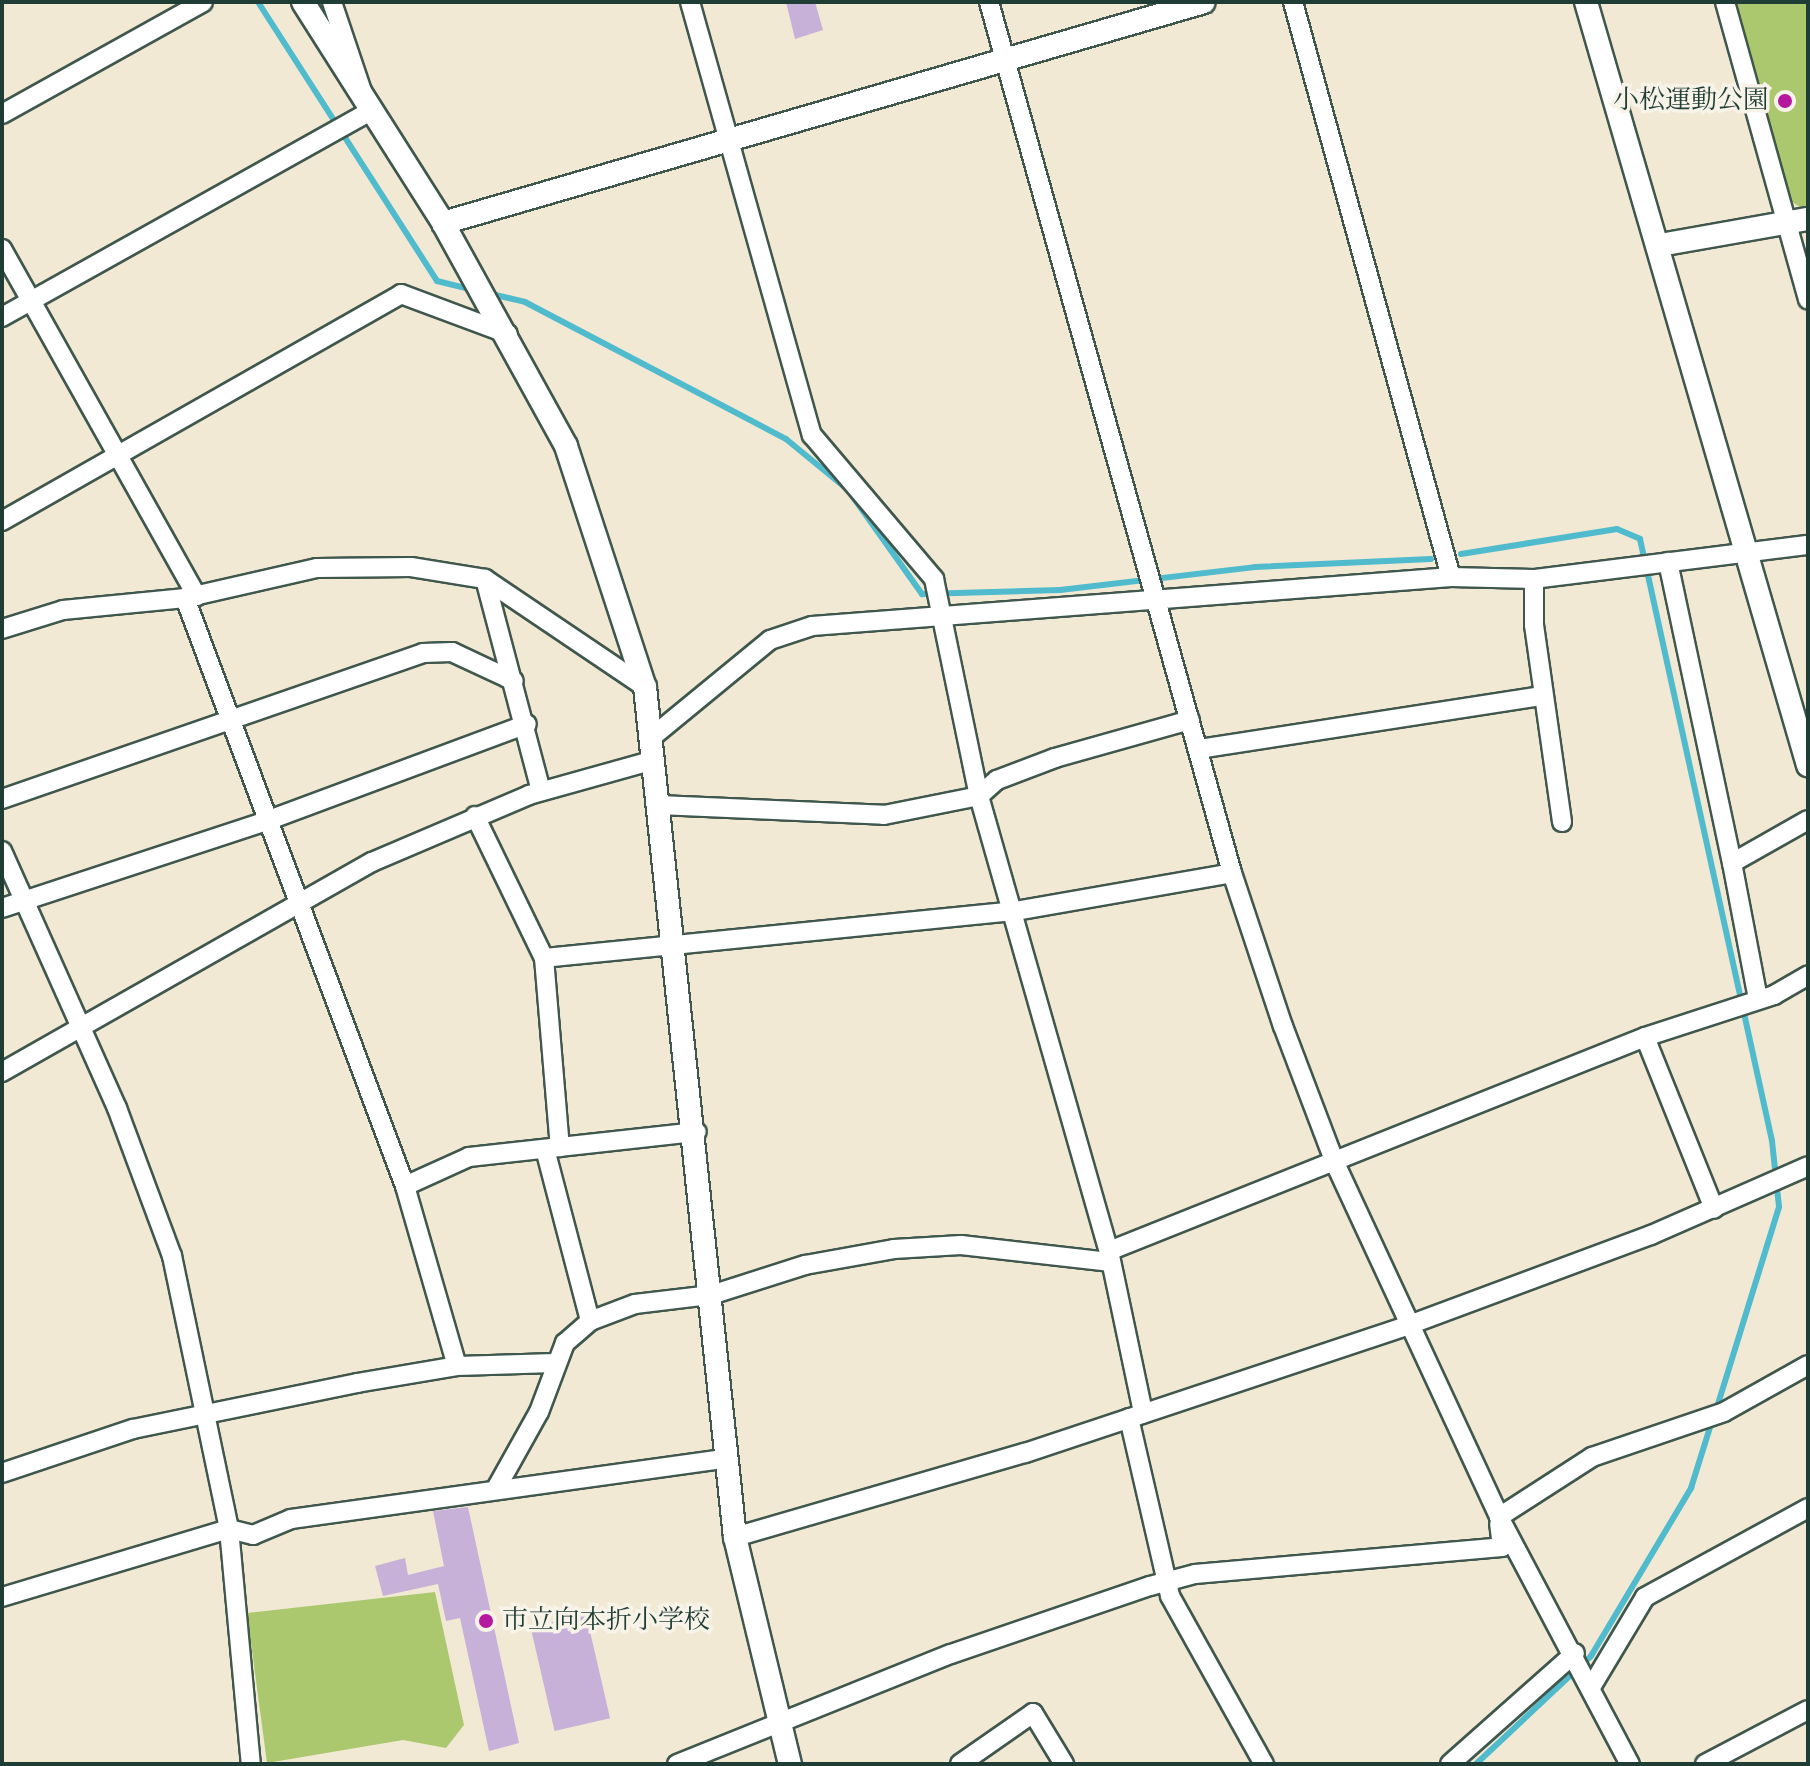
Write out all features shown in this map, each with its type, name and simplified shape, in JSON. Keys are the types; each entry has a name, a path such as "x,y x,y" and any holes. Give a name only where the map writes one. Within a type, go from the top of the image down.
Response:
{"street":[{"path":"2,114 203,2"},
{"path":"303,2 362,116 443,223 475,276 566,446 645,687 652,737 651,761 677,942 697,1132 724,1459 735,1537 790,1764"},
{"path":"332,2 362,116"},
{"path":"690,2 812,435 934,579 979,796 1015,911 1110,1256 1167,1581 1184,1630 1264,1764"},
{"path":"989,2 1232,873 1335,1163 1499,1517 1591,1680 1630,1764"},
{"path":"443,223 727,136 1005,59 1156,8 1204,2"},
{"path":"1293,2 1451,577"},
{"path":"1586,2 1660,245 1808,765"},
{"path":"1725,2 1797,222 1808,300"},
{"path":"2,317 362,116"},
{"path":"1660,245 1797,222"},
{"path":"2,249 191,597 232,719 269,820 304,902 405,1186 457,1366"},
{"path":"2,521 401,294 509,335"},
{"path":"652,737 770,640 812,626 938,610 1451,577 1534,579 1808,545"},
{"path":"1664,562 1732,863 1748,1002"},
{"path":"2,629 63,610 191,597 317,568 411,567 485,579 645,687"},
{"path":"485,579 527,724 541,791"},
{"path":"1534,579 1543,696 1562,822"},
{"path":"2,799 423,653 452,652 514,681"},
{"path":"1199,749 1543,696"},
{"path":"659,805 884,815 979,796 997,780 1055,758 1190,720"},
{"path":"2,908 269,820 527,724"},
{"path":"2,1072 78,1024 304,902 475,816 541,791 651,761"},
{"path":"475,816 544,958 553,1148 590,1321"},
{"path":"1732,863 1808,820"},
{"path":"2,851 78,1024 172,1256 229,1529 251,1764"},
{"path":"544,958 677,942 1015,911 1232,873"},
{"path":"497,1487 539,1412 555,1363 590,1321 635,1304 711,1295 805,1265 894,1249 961,1245 1110,1256 1645,1037 1748,1002 1807,977"},
{"path":"1645,1037 1714,1209"},
{"path":"405,1186 469,1157 697,1132"},
{"path":"735,1537 1136,1416 1409,1325 1714,1209 1808,1166"},
{"path":"2,1473 133,1429 206,1414 457,1366 555,1363"},
{"path":"1499,1517 1592,1457 1724,1412 1808,1365"},
{"path":"2,1597 229,1529 253,1535 291,1519 497,1487 724,1459"},
{"path":"1591,1680 1645,1597 1808,1508"},
{"path":"677,1764 951,1654 1167,1581 1502,1547 1499,1517"},
{"path":"1450,1764 1576,1655"},
{"path":"1705,1764 1808,1710"},
{"path":"960,1764 1033,1713 1064,1764"}],"green space":[{"name":"小松運動公園","path":"1734,2 1808,2 1808,213 1791,201"},
{"path":"435,1592 464,1725 446,1748 403,1740 267,1763 247,1613"}],"building":[{"path":"786,2 815,2 823,30 795,39"},
{"path":"468,1507 519,1743 489,1751 460,1618 446,1621 438,1584 383,1596 375,1566 405,1558 408,1575 444,1566 433,1511"},
{"path":"586,1614 610,1718 555,1731 530,1627"}],"waterway":[{"path":"258,2 437,281 472,290"},
{"path":"491,294 525,302 786,439 848,490 922,594 1060,590 1255,567 1431,559"},
{"path":"1461,554 1617,529 1640,539 1772,1141 1779,1207 1716,1410"},
{"path":"1476,1764 1591,1656 1691,1488 1712,1421"}],"place":[{"name":"小松運動公園","path":"1785,101"},
{"name":"市立向本折小学校","path":"486,1621"}]}
